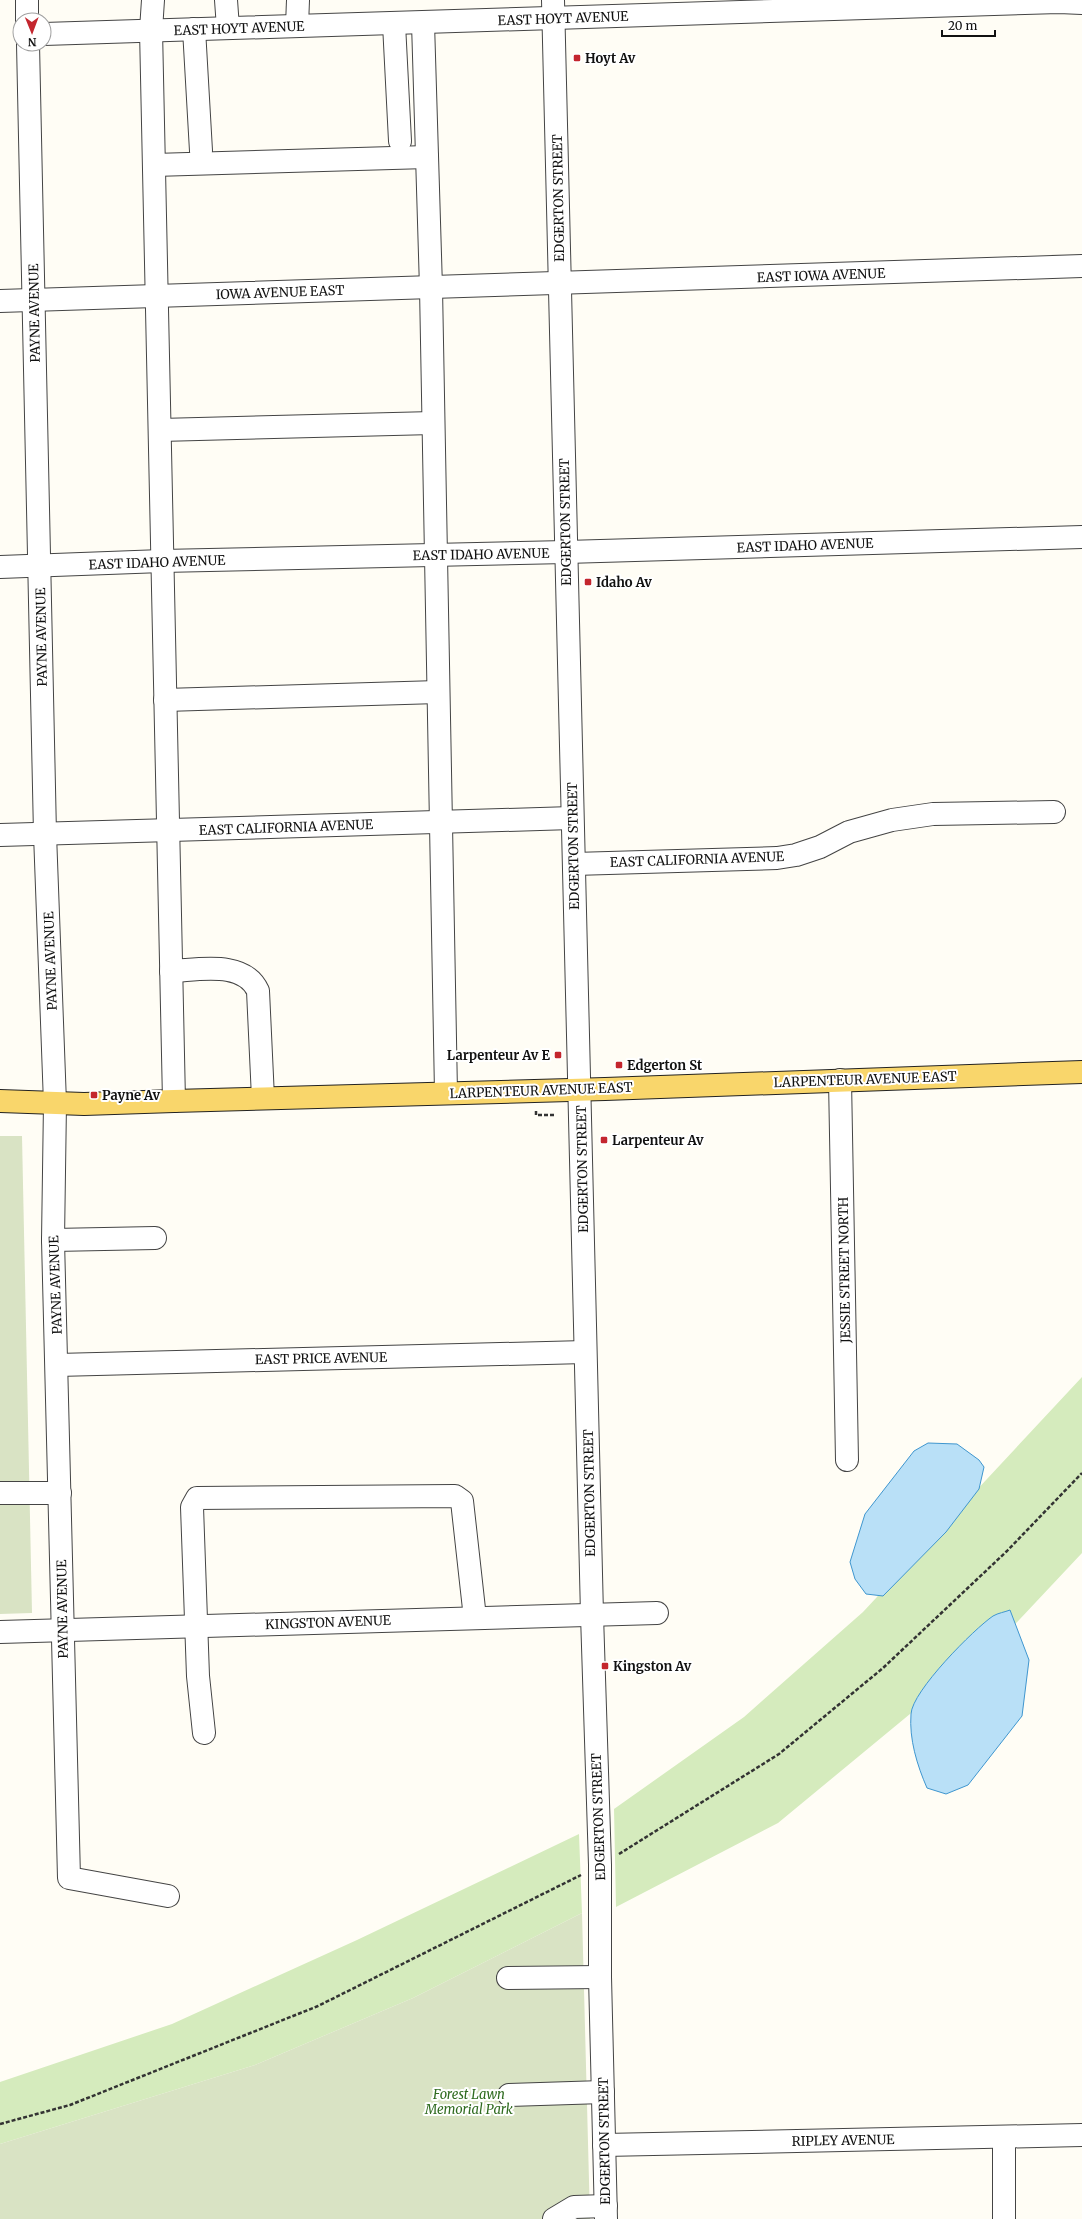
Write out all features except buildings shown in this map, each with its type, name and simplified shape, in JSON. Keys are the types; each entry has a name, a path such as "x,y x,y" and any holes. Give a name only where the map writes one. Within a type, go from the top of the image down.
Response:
{"main road":[{"name":"LARPENTEUR AVENUE EAST","path":"0,1102 55,1103 174,1101 1082,1072"}],"street":[{"path":"27,0 27,12"},
{"path":"153,0 151,30 160,430 166,831 174,1101"},
{"path":"226,0 228,28"},
{"path":"297,26 298,0"},
{"name":"EAST HOYT AVENUE","path":"52,34 423,23 553,10 1059,2 1082,3"},
{"name":"EDGERTON STREET","path":"553,10 572,818 580,1089 585,1352 600,1864 600,1976 606,2213"},
{"path":"423,23 431,288 446,1093"},
{"path":"394,24 400,141"},
{"path":"194,29 201,151"},
{"name":"PAYNE AVENUE","path":"28,52 45,834 55,1103 53,1240 69,1878 168,1896"},
{"path":"154,165 427,157"},
{"name":"EAST IOWA AVENUE","path":"560,283 1082,266"},
{"name":"IOWA AVENUE EAST","path":"0,301 560,283"},
{"path":"160,430 433,423"},
{"name":"EAST IDAHO AVENUE","path":"0,567 162,560 566,552 1082,537"},
{"path":"165,700 438,692"},
{"name":"EAST CALIFORNIA AVENUE","path":"574,864 777,858 796,855 820,846 849,832 892,820 933,814 1054,812"},
{"name":"EAST CALIFORNIA AVENUE","path":"0,835 572,818"},
{"path":"171,971 226,970 240,972 254,981 258,991 263,1098"},
{"name":"JESSIE STREET NORTH","path":"840,1080 847,1460"},
{"path":"53,1240 155,1238"},
{"name":"EAST PRICE AVENUE","path":"57,1365 585,1352"},
{"path":"0,1493 60,1493"},
{"path":"204,1733 198,1676 192,1507 197,1498 455,1496 462,1501 475,1618"},
{"name":"KINGSTON AVENUE","path":"0,1632 657,1613"},
{"path":"508,1978 600,1976"},
{"path":"508,2095 603,2092"},
{"name":"RIPLEY AVENUE","path":"604,2145 1082,2135"},
{"path":"1004,2137 1004,2219"},
{"path":"554,2219 574,2207 606,2213"}],"path":[{"path":"536,1109 536,1115 555,1114"},
{"path":"616,1855 778,1754 877,1673 1007,1551 1082,1473"},
{"path":"0,2124 70,2105 318,2006 586,1872"}],"green space":[{"path":"0,1136 22,1136 32,1613 0,1614"},
{"path":"1082,1377 1082,1553 1002,1638 778,1823 616,1907 614,1809 744,1717 863,1612"},
{"path":"579,1834 582,1913 413,1998 255,2065 0,2144 0,2082 172,2024 357,1940"},
{"name":"Forest Lawn Memorial Park","path":"582,1913 590,2219 0,2219 0,2144 255,2065 413,1998"}],"water":[{"path":"928,1443 957,1444 979,1460 984,1467 979,1489 946,1532 883,1596 866,1594 855,1579 850,1562 865,1514 914,1451"},
{"path":"1010,1610 1029,1660 1022,1716 968,1785 946,1794 927,1788 917,1761 911,1733 911,1714 914,1704 932,1676 972,1634 993,1616"}],"place":[{"name":"Hoyt Av","path":"577,58"},
{"name":"Idaho Av","path":"588,582"},
{"name":"Larpenteur Av E","path":"558,1055"},
{"name":"Edgerton St","path":"619,1065"},
{"name":"Payne Av","path":"94,1095"},
{"name":"Larpenteur Av","path":"604,1140"},
{"name":"Kingston Av","path":"605,1666"}]}
